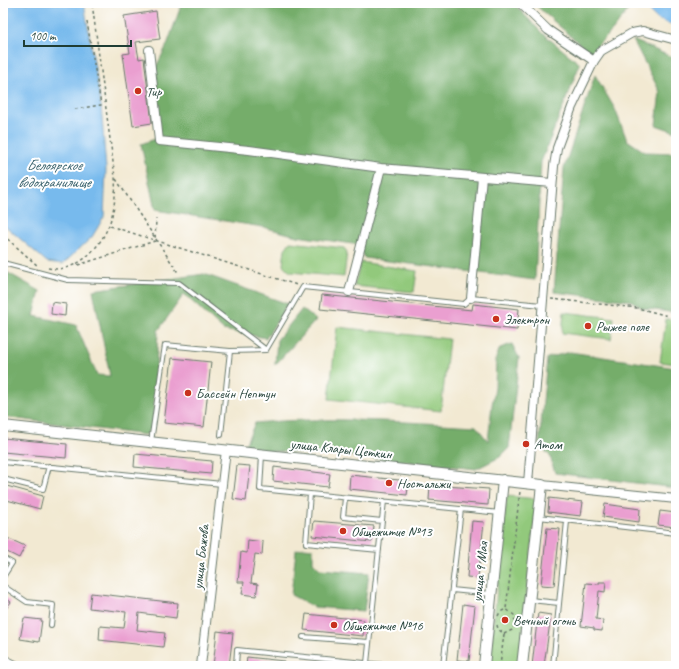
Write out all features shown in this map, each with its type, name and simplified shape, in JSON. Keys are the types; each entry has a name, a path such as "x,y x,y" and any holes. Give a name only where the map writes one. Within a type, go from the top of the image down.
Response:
{"street":[{"path":"520,3 548,30 594,61"},
{"path":"524,486 543,301 552,182 557,148 572,107 594,61 601,51 632,33 643,31 676,40"},
{"path":"149,50 159,141 249,150 381,168 552,182"},
{"path":"349,292 381,168"},
{"path":"471,298 482,177"},
{"name":"улица Клары Цеткин","path":"3,426 504,480 524,486 542,485 676,499"},
{"name":"улица Бажова","path":"201,666 226,450"},
{"name":"улица 9 Мая","path":"484,666 504,480"},
{"path":"522,666 542,485"},
{"path":"3,660 15,666"},
{"path":"3,665 15,666"}],"lane":[{"path":"3,263 68,280 180,283 266,350"},
{"path":"266,350 303,287 464,304 471,298 543,301"},
{"path":"151,442 165,345 230,351 266,350"},
{"path":"221,435 230,351"},
{"path":"262,454 260,489 501,513"},
{"path":"3,462 222,484"},
{"path":"3,479 43,489 49,466"},
{"path":"310,494 306,543 379,550"},
{"path":"345,498 343,518 382,521"},
{"path":"367,663 384,501"},
{"path":"443,666 461,509"},
{"path":"539,517 676,533"},
{"path":"553,666 567,521"},
{"path":"3,558 12,563 3,577"},
{"path":"3,586 27,602 53,605 51,625"},
{"path":"452,590 492,594"},
{"path":"529,600 559,602"},
{"path":"303,637 369,642"},
{"path":"236,666 237,650 394,666"}],"path":[{"path":"76,265 99,244 109,226 116,193 92,3"},
{"path":"75,109 100,105 87,22"},
{"path":"115,177 155,240 179,274"},
{"path":"155,240 156,218"},
{"path":"109,226 303,287"},
{"path":"3,235 38,266 56,270 155,240"},
{"path":"543,301 638,308 668,316"},
{"path":"506,609 524,486"},
{"path":"504,634 512,630 515,622 514,615 506,609"},
{"path":"504,634 498,629 496,620 500,612 506,609"},
{"path":"500,666 504,634"}],"green space":[{"path":"182,3 513,3 542,33 580,64 541,162 535,280 364,258 360,245 297,236 263,227 155,210 141,144 158,138 156,67 167,45"},
{"path":"533,3 625,3 628,10 612,31 590,53"},
{"path":"633,40 676,59 676,132 656,125 660,92"},
{"path":"595,75 615,109 627,140 645,152 676,153 676,313 642,308 632,301 554,292 564,168"},
{"path":"290,242 344,248 347,252 344,277 290,272 283,265 285,249"},
{"path":"361,262 417,271 414,292 354,286"},
{"path":"3,270 40,291 34,316 76,325 97,375 110,376 93,290 204,274 288,304 266,338 223,330 184,294 158,331 153,425 146,435 3,417"},
{"path":"302,309 316,320 275,365 277,340"},
{"name":"Рыжее поле","path":"564,312 614,318 611,339 562,333"},
{"path":"666,319 676,320 676,364 660,362"},
{"path":"337,327 449,339 441,411 329,399"},
{"path":"512,344 519,358 509,448 500,457 476,469 354,456 255,450 245,445 255,423 310,420 366,420 476,426 488,441 495,388 496,358 500,348"},
{"path":"570,352 676,368 676,488 555,473 550,456 539,445 547,358"},
{"path":"507,496 537,499 519,666 489,666"},
{"path":"304,548 313,549 313,562 320,569 369,573 364,611 314,607 291,595 296,550"}],"water":[{"name":"Белоярское водохранилище","path":"3,3 84,3 101,105 106,169 104,217 92,237 63,264 47,262 3,224"},
{"path":"641,3 676,3 676,26 658,20"}],"pier":[{"path":"639,3 658,20 676,26 676,28 657,22 641,7"}],"building":[{"name":"Тир","path":"156,11 160,39 136,42 139,59 144,58 152,123 133,126 123,54 130,53 124,16"},
{"path":"322,295 472,310 473,304 519,309 517,330 320,309"},
{"path":"52,302 66,304 65,316 51,314"},
{"name":"Бассейн Нептун","path":"172,358 211,362 204,427 164,423"},
{"path":"3,438 67,444 66,458 3,452"},
{"path":"135,454 212,461 211,474 134,467"},
{"path":"237,465 250,466 246,501 233,499"},
{"path":"274,467 330,474 328,487 273,481"},
{"path":"350,475 409,481 407,495 349,489"},
{"path":"3,485 43,496 40,509 3,499"},
{"path":"430,485 489,489 488,505 429,500"},
{"path":"549,498 583,502 581,516 548,512"},
{"path":"605,504 640,509 639,522 603,517"},
{"path":"660,511 676,513 676,527 658,525"},
{"name":"Общежитие №13","path":"314,521 374,526 372,542 312,536"},
{"path":"472,521 484,522 478,578 467,577"},
{"path":"547,528 560,529 554,586 541,585"},
{"path":"3,536 25,546 19,558 3,550"},
{"path":"248,540 263,542 262,555 255,554 251,583 258,584 256,596 242,594 244,582 238,582 241,552 247,553"},
{"path":"599,582 606,582 605,592 599,591 596,619 603,620 602,631 581,626 586,583 599,584"},
{"path":"91,593 178,603 176,618 139,613 137,630 165,633 163,647 99,640 100,626 124,628 126,612 89,608"},
{"path":"3,596 11,602 3,613"},
{"path":"463,604 475,606 469,661 457,660"},
{"path":"538,613 551,615 544,666 532,666"},
{"name":"Общежитие №16","path":"306,614 364,620 363,636 304,630"},
{"path":"24,618 42,620 39,642 20,639"},
{"path":"217,631 233,633 229,666 213,666"},
{"path":"247,657 284,661 284,666 246,666"}],"place":[{"name":"Тир","path":"138,91"},
{"name":"Электрон","path":"496,319"},
{"name":"Рыжее поле","path":"588,326"},
{"name":"Бассейн Нептун","path":"188,393"},
{"name":"Атом","path":"526,444"},
{"name":"Ностальжи","path":"389,483"},
{"name":"Общежитие №13","path":"343,531"},
{"name":"Вечный огонь","path":"505,620"},
{"name":"Общежитие №16","path":"334,625"}]}
